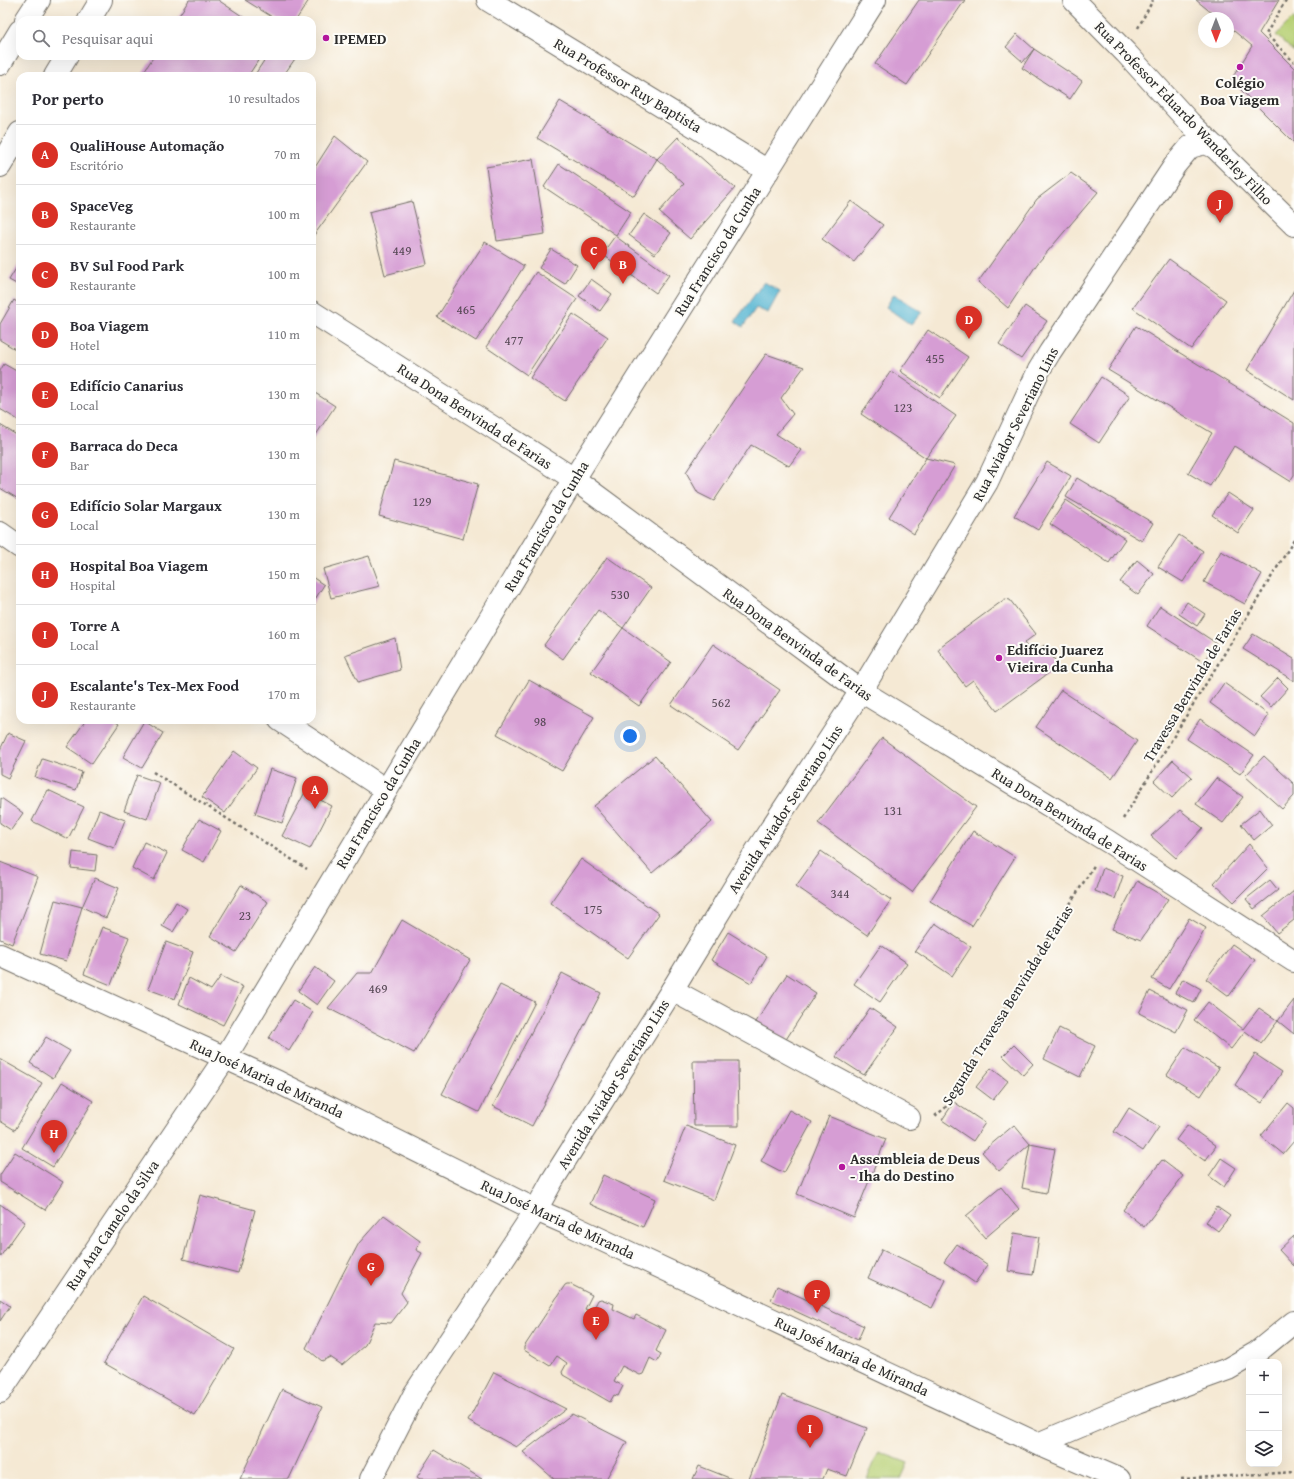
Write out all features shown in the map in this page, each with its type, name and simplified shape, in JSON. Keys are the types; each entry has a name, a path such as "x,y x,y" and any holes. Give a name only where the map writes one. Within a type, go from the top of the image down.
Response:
{"street":[{"path":"28,16 38,0"},
{"path":"91,16 101,0"},
{"name":"Rua Professor Ruy Baptista","path":"488,0 768,171"},
{"name":"Rua Francisco da Cunha","path":"225,1058 329,883 574,479 875,0"},
{"name":"Rua Professor Eduardo Wanderley Filho","path":"1074,0 1126,53 1189,122 1294,225"},
{"path":"0,64 16,38"},
{"path":"57,72 65,60"},
{"path":"1189,122 1192,133 1190,146 1204,143 1217,148"},
{"path":"0,166 16,140"},
{"name":"Rua Aviador Severiano Lins","path":"861,692 987,482 1050,352 1170,172 1190,146"},
{"name":"Rua Dona Benvinda de Farias","path":"316,315 574,479 861,692 1109,842 1294,961"},
{"path":"0,533 16,544"},
{"name":"Avenida Aviador Severiano Lins","path":"370,1479 415,1393 536,1210 552,1181 672,990 757,850 861,692"},
{"path":"286,724 386,790"},
{"name":"Rua José Maria de Miranda","path":"0,955 285,1086 536,1210 1038,1444 1119,1479"},
{"path":"672,990 909,1118"},
{"name":"Rua Ana Camelo da Silva","path":"0,1392 225,1058"},
{"path":"1038,1444 1137,1402 1228,1369 1256,1353 1294,1322"}],"path":[{"path":"1136,32 1153,0"},
{"path":"1286,0 1266,34 1294,62"},
{"name":"Travessa Benvinda de Farias","path":"1109,842 1294,540"},
{"path":"152,772 329,883"},
{"name":"Segunda Travessa Benvinda de Farias","path":"909,1118 917,1123 927,1123 946,1108 969,1066 1109,842"},
{"path":"1181,1479 1294,1472"}],"green space":[{"path":"1294,17 1294,52 1276,35"},
{"path":"879,1452 908,1463 901,1479 867,1479"}],"water":[{"path":"764,282 780,291 768,313 756,308 743,327 735,321"},
{"path":"894,294 922,312 911,325 886,307"}],"building":[{"path":"189,0 218,0 242,16 179,16"},
{"path":"245,0 309,0 299,16 271,16"},
{"path":"919,0 965,0 907,85 875,64"},
{"path":"1196,0 1279,0 1259,33 1294,68 1294,143 1231,80 1252,46 1234,31 1234,12 1211,12"},
{"path":"1017,34 1034,49 1023,62 1006,47"},
{"path":"1034,49 1082,81 1070,99 1022,68"},
{"path":"151,60 258,60 251,72 144,72"},
{"path":"264,60 294,60 286,72 257,72"},
{"path":"560,101 657,159 634,196 537,138"},
{"path":"335,136 367,162 316,232 316,166"},
{"path":"678,137 735,188 690,239 659,212 684,184 657,159"},
{"path":"533,159 545,234 497,241 486,167"},
{"path":"559,164 631,212 616,235 544,187"},
{"path":"1071,173 1098,192 1037,264 1008,308 978,282 1037,199"},
{"path":"412,201 427,264 385,275 369,212"},
{"path":"851,201 883,225 854,262 822,239"},
{"path":"644,214 671,233 655,254 629,235"},
{"path":"615,236 669,275 656,293 602,254"},
{"path":"485,242 524,266 476,341 437,317"},
{"path":"551,249 577,265 565,284 539,268"},
{"path":"1169,259 1226,300 1191,349 1133,308"},
{"path":"16,269 16,284 9,280"},
{"path":"536,272 577,299 527,375 486,347"},
{"path":"591,279 612,294 600,311 579,296"},
{"path":"1294,290 1294,400 1247,370"},
{"path":"14,300 16,301 16,350 0,340 0,324"},
{"path":"1025,306 1047,321 1021,359 999,344"},
{"path":"573,314 608,337 565,401 530,378"},
{"path":"1136,326 1294,423 1294,475 1290,481 1234,446 1210,486 1188,473 1212,433 1108,370"},
{"path":"928,330 968,357 940,398 900,371"},
{"path":"766,354 804,367 781,398 793,414 776,434 801,450 789,466 751,445 714,501 698,493 686,472"},
{"path":"4,364 16,371 16,419 0,409 0,371"},
{"path":"891,371 956,416 926,458 861,414"},
{"path":"1101,377 1130,396 1099,443 1070,424"},
{"path":"316,394 335,406 316,435"},
{"path":"0,425 16,435 16,498 0,488"},
{"path":"926,458 955,465 914,534 889,517"},
{"path":"394,461 478,484 463,539 379,516"},
{"path":"1047,462 1071,476 1038,530 1014,516"},
{"path":"1077,478 1153,523 1142,541 1066,497"},
{"path":"1228,493 1254,510 1238,533 1212,515"},
{"path":"1066,500 1125,539 1109,563 1050,524"},
{"path":"1179,535 1203,551 1183,582 1158,567"},
{"path":"1221,551 1262,574 1245,604 1204,582"},
{"path":"369,556 380,586 331,598 323,569"},
{"path":"607,557 651,588 623,628 598,610 563,659 544,645"},
{"path":"1137,560 1154,574 1138,595 1120,582"},
{"path":"316,580 324,585 316,598"},
{"name":"Edifício Juarez Vieira da Cunha","path":"1005,599 1010,600 1036,634 1024,643 1033,654 1044,645 1057,663 1057,667 997,711 973,680 965,686 938,650 941,646"},
{"path":"1187,602 1205,614 1197,626 1179,614"},
{"path":"1160,606 1216,643 1203,662 1147,626"},
{"path":"623,628 671,662 639,706 591,672"},
{"path":"1253,634 1294,659 1294,681 1243,649"},
{"path":"395,638 400,670 358,682 345,655"},
{"path":"713,644 780,690 738,750 671,705"},
{"path":"1278,678 1288,688 1271,707 1260,697"},
{"path":"529,680 594,717 562,771 497,734"},
{"path":"1224,683 1269,715 1255,736 1210,703"},
{"path":"1061,690 1137,741 1112,778 1036,727"},
{"path":"1200,719 1254,755 1240,774 1187,739"},
{"path":"83,724 119,724 92,764 67,747"},
{"path":"142,724 149,724 163,733 142,768 123,757"},
{"path":"8,733 26,741 8,778 0,774 0,750"},
{"path":"882,738 976,807 912,892 818,823"},
{"path":"234,751 257,768 225,813 202,797"},
{"path":"655,756 712,822 652,873 594,806"},
{"path":"1264,756 1294,784 1294,796 1282,809 1245,776"},
{"path":"42,759 82,772 76,790 35,777"},
{"path":"1173,760 1192,777 1172,798 1154,781"},
{"path":"270,769 297,778 282,823 255,814"},
{"path":"137,775 160,783 147,819 124,811"},
{"path":"1216,778 1243,797 1223,823 1196,804"},
{"path":"48,790 84,807 68,839 32,821"},
{"path":"305,792 332,806 310,849 282,836"},
{"path":"1,798 23,813 11,830 0,823"},
{"path":"1260,809 1272,825 1254,840 1241,824"},
{"path":"99,810 125,820 114,848 88,838"},
{"path":"1180,810 1203,828 1176,858 1151,836"},
{"path":"199,819 221,831 204,862 182,850"},
{"path":"973,831 1015,857 972,926 930,901"},
{"path":"144,842 167,853 154,880 132,868"},
{"path":"1249,844 1268,868 1234,902 1214,883"},
{"path":"821,851 891,900 867,935 796,886"},
{"path":"73,852 97,855 95,871 71,868"},
{"path":"581,859 659,914 628,958 550,903"},
{"path":"0,862 38,877 12,944 0,939"},
{"path":"1103,868 1123,876 1115,899 1095,891"},
{"path":"95,878 119,888 106,918 82,907"},
{"path":"1270,880 1278,890 1254,909 1246,899"},
{"path":"1137,881 1168,899 1141,940 1112,929"},
{"path":"241,885 268,902 236,952 210,936"},
{"path":"1294,891 1294,920 1277,933 1263,916"},
{"path":"55,900 82,907 66,961 40,954"},
{"path":"176,902 187,909 173,932 162,926"},
{"path":"1189,918 1206,928 1169,989 1152,979"},
{"path":"402,920 470,960 414,1053 328,1008 357,973 372,973"},
{"path":"935,923 971,947 952,976 915,951"},
{"path":"102,927 129,937 111,985 84,974"},
{"path":"728,932 767,956 751,983 711,960"},
{"path":"166,942 193,952 175,999 148,989"},
{"path":"1232,944 1255,960 1229,996 1206,979"},
{"path":"881,945 907,963 880,1002 854,984"},
{"path":"315,967 334,981 317,1005 298,991"},
{"path":"562,973 601,993 532,1126 493,1106"},
{"path":"787,974 816,993 785,1041 756,1022"},
{"path":"221,976 243,987 223,1025 179,1004 189,978 211,990"},
{"path":"1183,979 1201,989 1194,1003 1175,993"},
{"path":"500,985 535,1002 479,1112 442,1094"},
{"path":"1150,991 1188,1010 1176,1032 1139,1013"},
{"path":"293,1000 313,1012 289,1051 269,1038"},
{"path":"1294,1000 1294,1034 1278,1021"},
{"path":"1208,1002 1243,1029 1259,1008 1278,1021 1261,1043 1245,1031 1231,1049 1194,1020"},
{"path":"870,1008 898,1027 864,1075 836,1057"},
{"path":"1059,1028 1095,1046 1080,1077 1044,1059"},
{"path":"46,1037 70,1051 53,1078 30,1063"},
{"path":"1014,1045 1033,1064 1023,1075 1003,1056"},
{"path":"1185,1047 1219,1068 1201,1096 1167,1075"},
{"path":"1255,1054 1282,1072 1262,1103 1235,1085"},
{"path":"0,1059 42,1083 15,1130 0,1121"},
{"path":"693,1061 738,1061 739,1126 694,1126"},
{"path":"991,1068 1008,1081 993,1100 976,1087"},
{"path":"62,1082 93,1101 53,1167 22,1148"},
{"path":"954,1102 985,1123 973,1141 942,1120"},
{"path":"1288,1103 1294,1108 1294,1141 1283,1154 1261,1136"},
{"path":"1129,1108 1159,1127 1143,1151 1114,1132"},
{"path":"789,1110 812,1122 784,1173 761,1161"},
{"name":"Assembleia de Deus - Iha do Destino","path":"829,1116 886,1139 854,1218 797,1194"},
{"path":"1014,1125 1030,1144 999,1171 982,1152"},
{"path":"1187,1125 1216,1146 1205,1161 1176,1140"},
{"path":"686,1126 735,1145 714,1200 664,1180"},
{"path":"1030,1144 1055,1149 1046,1193 1022,1188"},
{"path":"15,1152 63,1182 45,1210 0,1182 0,1175"},
{"path":"1221,1158 1236,1168 1224,1187 1209,1176"},
{"path":"1162,1160 1183,1176 1144,1227 1123,1210"},
{"path":"603,1175 655,1199 643,1227 590,1204"},
{"path":"1001,1187 1019,1209 985,1238 966,1216"},
{"path":"200,1195 255,1210 238,1273 183,1259"},
{"path":"0,1204 25,1222 0,1257"},
{"path":"1217,1207 1230,1216 1218,1231 1206,1222"},
{"path":"384,1215 420,1241 416,1250 422,1253 401,1293 407,1302 391,1323 375,1322 365,1345 342,1365 330,1357 322,1361 306,1348 359,1243"},
{"path":"1014,1233 1039,1237 1033,1275 1008,1271"},
{"path":"1294,1236 1294,1266 1279,1250"},
{"path":"957,1244 988,1265 975,1283 944,1262"},
{"path":"882,1249 946,1280 932,1308 868,1278"},
{"path":"567,1284 570,1284 592,1295 585,1309 592,1312 598,1300 601,1299 614,1304 613,1309 634,1319 636,1315 666,1330 656,1351 661,1354 657,1362 650,1358 643,1374 640,1375 622,1366 614,1381 623,1386 618,1396 614,1395 610,1402 563,1375 562,1372 567,1363 557,1356 550,1366 524,1350 524,1347"},
{"path":"777,1286 864,1326 858,1340 771,1300"},
{"path":"143,1296 234,1349 195,1415 104,1363"},
{"path":"0,1299 10,1306 0,1321"},
{"path":"494,1372 566,1409 516,1447 468,1421"},
{"path":"282,1389 322,1407 289,1479 240,1479"},
{"path":"782,1395 867,1428 847,1476 827,1469 823,1479 749,1479"},
{"path":"572,1414 627,1442 606,1479 554,1479 523,1452"},
{"path":"434,1450 482,1479 420,1479 417,1477"},
{"path":"699,1466 732,1479 693,1479"}],"place":[{"name":"IPEMED","path":"326,38"},
{"name":"Colégio Boa Viagem","path":"1240,67"},
{"name":"Escalante's Tex-Mex Food","path":"1220,223"},
{"name":"BV Sul Food Park","path":"594,270"},
{"name":"SpaceVeg","path":"623,284"},
{"name":"Boa Viagem","path":"969,339"},
{"name":"Edifício Juarez Vieira da Cunha","path":"999,658"},
{"name":"QualiHouse Automação","path":"315,809"},
{"name":"Hospital Boa Viagem","path":"54,1153"},
{"name":"Assembleia de Deus - Iha do Destino","path":"842,1167"},
{"name":"Edifício Solar Margaux","path":"371,1286"},
{"name":"Barraca do Deca","path":"817,1313"},
{"name":"Edifício Canarius","path":"596,1340"},
{"name":"Torre A","path":"810,1448"}]}
